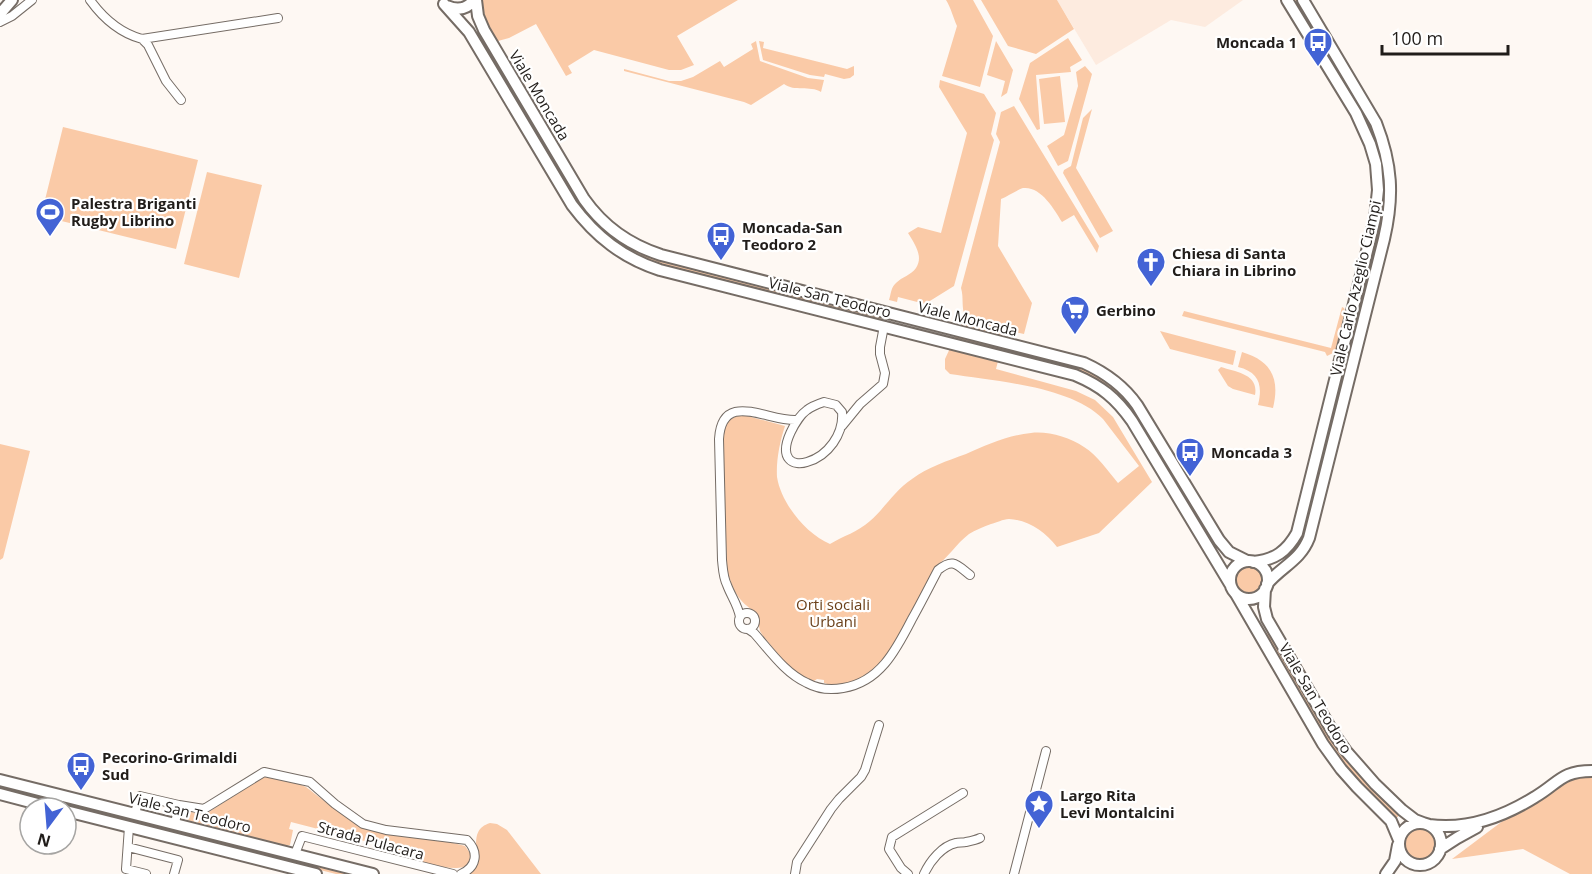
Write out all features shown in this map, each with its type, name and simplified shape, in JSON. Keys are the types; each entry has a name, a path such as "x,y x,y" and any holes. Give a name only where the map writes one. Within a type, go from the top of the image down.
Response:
{"main road":[{"path":"0,14 12,0"},
{"path":"441,1 448,7 459,9 469,6 475,0"},
{"name":"Viale Moncada","path":"475,0 484,30 584,199 604,222 626,240 661,255 1084,363 1099,369 1114,380 1137,405 1219,540 1229,552 1250,562"},
{"path":"1266,586 1262,593 1252,598 1241,597 1233,589 1231,574 1233,569 1242,562 1272,559 1287,548 1297,533 1375,218 1378,190 1376,164 1363,128 1287,0"},
{"name":"Viale Carlo Azeglio Ciampi","path":"1266,586 1277,572 1297,558 1305,547 1312,525 1384,239 1391,192 1389,164 1376,123 1303,0"},
{"name":"Viale San Teodoro","path":"441,1 472,36 572,205 591,229 617,250 660,270 1075,375 1096,385 1114,399 1132,421 1323,744 1341,769 1391,821 1399,842"},
{"path":"472,36 475,29 484,30"},
{"path":"884,326 887,313"},
{"path":"915,334 918,321"},
{"path":"1287,548 1289,556 1297,558"},
{"path":"1250,562 1262,566 1267,574 1264,607 1267,618 1334,734 1358,767 1375,784 1409,816 1435,830 1440,837 1440,849 1434,860 1406,874"},
{"path":"1440,849 1487,820 1532,799 1565,775 1576,771 1592,771"},
{"name":"Viale San Teodoro","path":"0,780 373,874"},
{"path":"0,794 18,799"},
{"path":"78,815 316,874"},
{"path":"1386,874 1395,861 1399,842 1406,828 1414,824 1453,827 1487,820"},
{"path":"1399,842 1399,850 1404,859 1413,864 1423,865"}],"street":[{"path":"0,22 12,16 32,0"},
{"path":"90,0 112,23 142,39 152,52 166,81 181,100"},
{"path":"142,39 278,18"},
{"path":"841,427 842,412 830,402 824,402 808,409 797,420 791,432 786,449 789,459 804,463 814,460 827,451 841,427 860,404 882,384 885,378 885,368 880,347 884,326"},
{"path":"839,408 851,408 860,404"},
{"path":"751,627 742,627 740,624 735,600 724,575 720,426 729,415 741,410 778,419 797,420"},
{"path":"778,419 788,425 791,432"},
{"path":"751,627 774,657 807,683 826,689 855,686 874,675 895,651 938,570 951,562 970,575"},
{"path":"735,600 754,616 751,627"},
{"path":"740,617 747,613 751,614"},
{"path":"795,874 798,862 831,809 865,770 879,725"},
{"path":"1014,874 1046,751"},
{"name":"Strada Pulacara","path":"179,805 204,809 264,772 299,779 310,782 363,824 386,830 467,840 474,851 474,863 461,874"},
{"path":"908,874 901,868 889,849 892,837 963,794"},
{"path":"135,813 140,796 179,805 175,823"},
{"path":"129,827 126,869 146,874"},
{"name":"Strada Pulacara","path":"294,854 302,836 426,871 453,874"},
{"path":"924,874 935,856 948,847 957,842 963,843 980,838"},
{"path":"128,847 178,860 174,874"}],"shaded area":[{"path":"1057,0 1243,0 1205,27 1171,20 1096,65"}],"green space":[{"path":"483,0 738,0 677,36 694,65 681,70 669,70 594,50 568,66 572,73 566,76 536,24 498,41 485,17"},
{"path":"946,0 973,0 993,36 980,87 942,76 957,26"},
{"path":"981,0 1057,0 1074,29 1036,54 1008,46"},
{"path":"1292,0 1298,0 1371,121 1385,164 1385,220 1305,534 1302,544 1294,554 1291,550 1380,217 1379,162"},
{"path":"478,32 582,204 608,232 627,246 662,262 881,316 881,320 661,265 625,250 597,229 574,200 476,34"},
{"path":"1068,38 1082,60 1070,67 1071,72 1036,75 1040,129 1037,130 1019,99 1030,63"},
{"path":"756,41 760,61 808,78 824,80 821,92 792,88 784,84 751,105 624,71 624,69 669,81 681,81 693,77 720,61 724,67 753,49 751,44"},
{"path":"759,41 764,42 763,48 847,69 854,66 854,75 844,79 825,74 824,77 810,75 763,60"},
{"path":"996,41 1013,70 1007,93 1001,97 1005,81 987,75"},
{"path":"1085,66 1092,74 1068,161 1058,166 1047,146 1064,135 1078,86 1076,72"},
{"path":"1060,76 1065,122 1044,124 1039,79"},
{"path":"940,80 984,94 996,113 991,134 994,140 954,286 925,304 898,297 897,302 889,300 893,286 916,268 919,259 919,254 908,233 918,227 941,233 967,133 939,87"},
{"name":"Orti sociali Urbani","path":"1014,106 1099,246 1097,253 1074,215 1062,222 1046,199 1030,188 1023,188 1001,199 998,246 1032,303 1024,334 1006,330 996,369 1076,391 1095,400 1113,417 1152,482 1099,533 1057,547 1036,528 1016,520 1004,520 971,533 935,567 893,646 878,665 859,679 847,683 832,685 824,683 824,680 814,681 799,674 779,656 760,631 756,612 740,600 729,577 723,458 723,434 728,421 740,414 785,426 777,464 779,487 789,507 804,525 830,544 865,525 900,488 925,471 1014,436 1044,433 1072,440 1093,454 1118,483 1139,466 1103,419 1072,399 1031,387 950,374 945,369 945,359 965,316 961,288 1000,142 996,134 1001,112"},
{"path":"1092,109 1076,168 1113,231 1100,238 1063,173 1071,166 1083,118"},
{"path":"63,127 198,160 176,249 41,216"},
{"path":"207,172 262,185 239,278 184,264"},
{"path":"1342,307 1345,311 1335,352 1327,356 1325,352 1182,316 1184,311 1331,348"},
{"path":"1160,331 1236,351 1233,365 1170,349"},
{"path":"1015,351 1079,367 1104,379 1127,398 1215,543 1214,545 1210,544 1131,411 1119,398 1106,387 1078,372 1014,355"},
{"path":"1242,352 1260,360 1271,372 1275,388 1273,408 1258,405 1260,391 1258,380 1251,372 1238,367"},
{"path":"1221,367 1250,378 1255,388 1255,395 1228,386 1218,370"},
{"path":"0,444 30,451 3,558 0,560"},
{"path":"1249,567 1258,571 1262,580 1258,589 1249,593 1240,589 1236,580 1240,571"},
{"path":"1266,633 1269,634 1342,754 1371,788 1397,812 1398,817 1395,817 1351,773 1326,740"},
{"path":"1592,775 1592,874 1570,874 1523,849 1452,859 1508,817 1534,804 1571,778"},
{"path":"265,777 306,787 344,814 375,830 465,846 470,853 469,863 459,868 429,864 417,861 419,855 291,822 289,829 293,830 290,845 287,846 184,818 184,813 187,811 204,815"},
{"path":"1,786 43,796 26,796 2,790"},
{"path":"78,805 353,874 336,874 78,809"},
{"path":"490,823 507,830 541,874 469,874 476,861 478,832"},
{"path":"1419,828 1431,832 1435,844 1431,856 1419,860 1407,856 1403,844 1407,832"}],"place":[{"name":"Moncada 1","path":"1318,68"},
{"name":"Palestra Briganti Rugby Librino","path":"50,238"},
{"name":"Moncada-San Teodoro 2","path":"721,262"},
{"name":"Chiesa di Santa Chiara in Librino","path":"1151,288"},
{"name":"Gerbino","path":"1075,336"},
{"name":"Moncada 3","path":"1190,478"},
{"name":"Pecorino-Grimaldi Sud","path":"81,792"},
{"name":"Largo Rita Levi Montalcini","path":"1039,830"}]}
